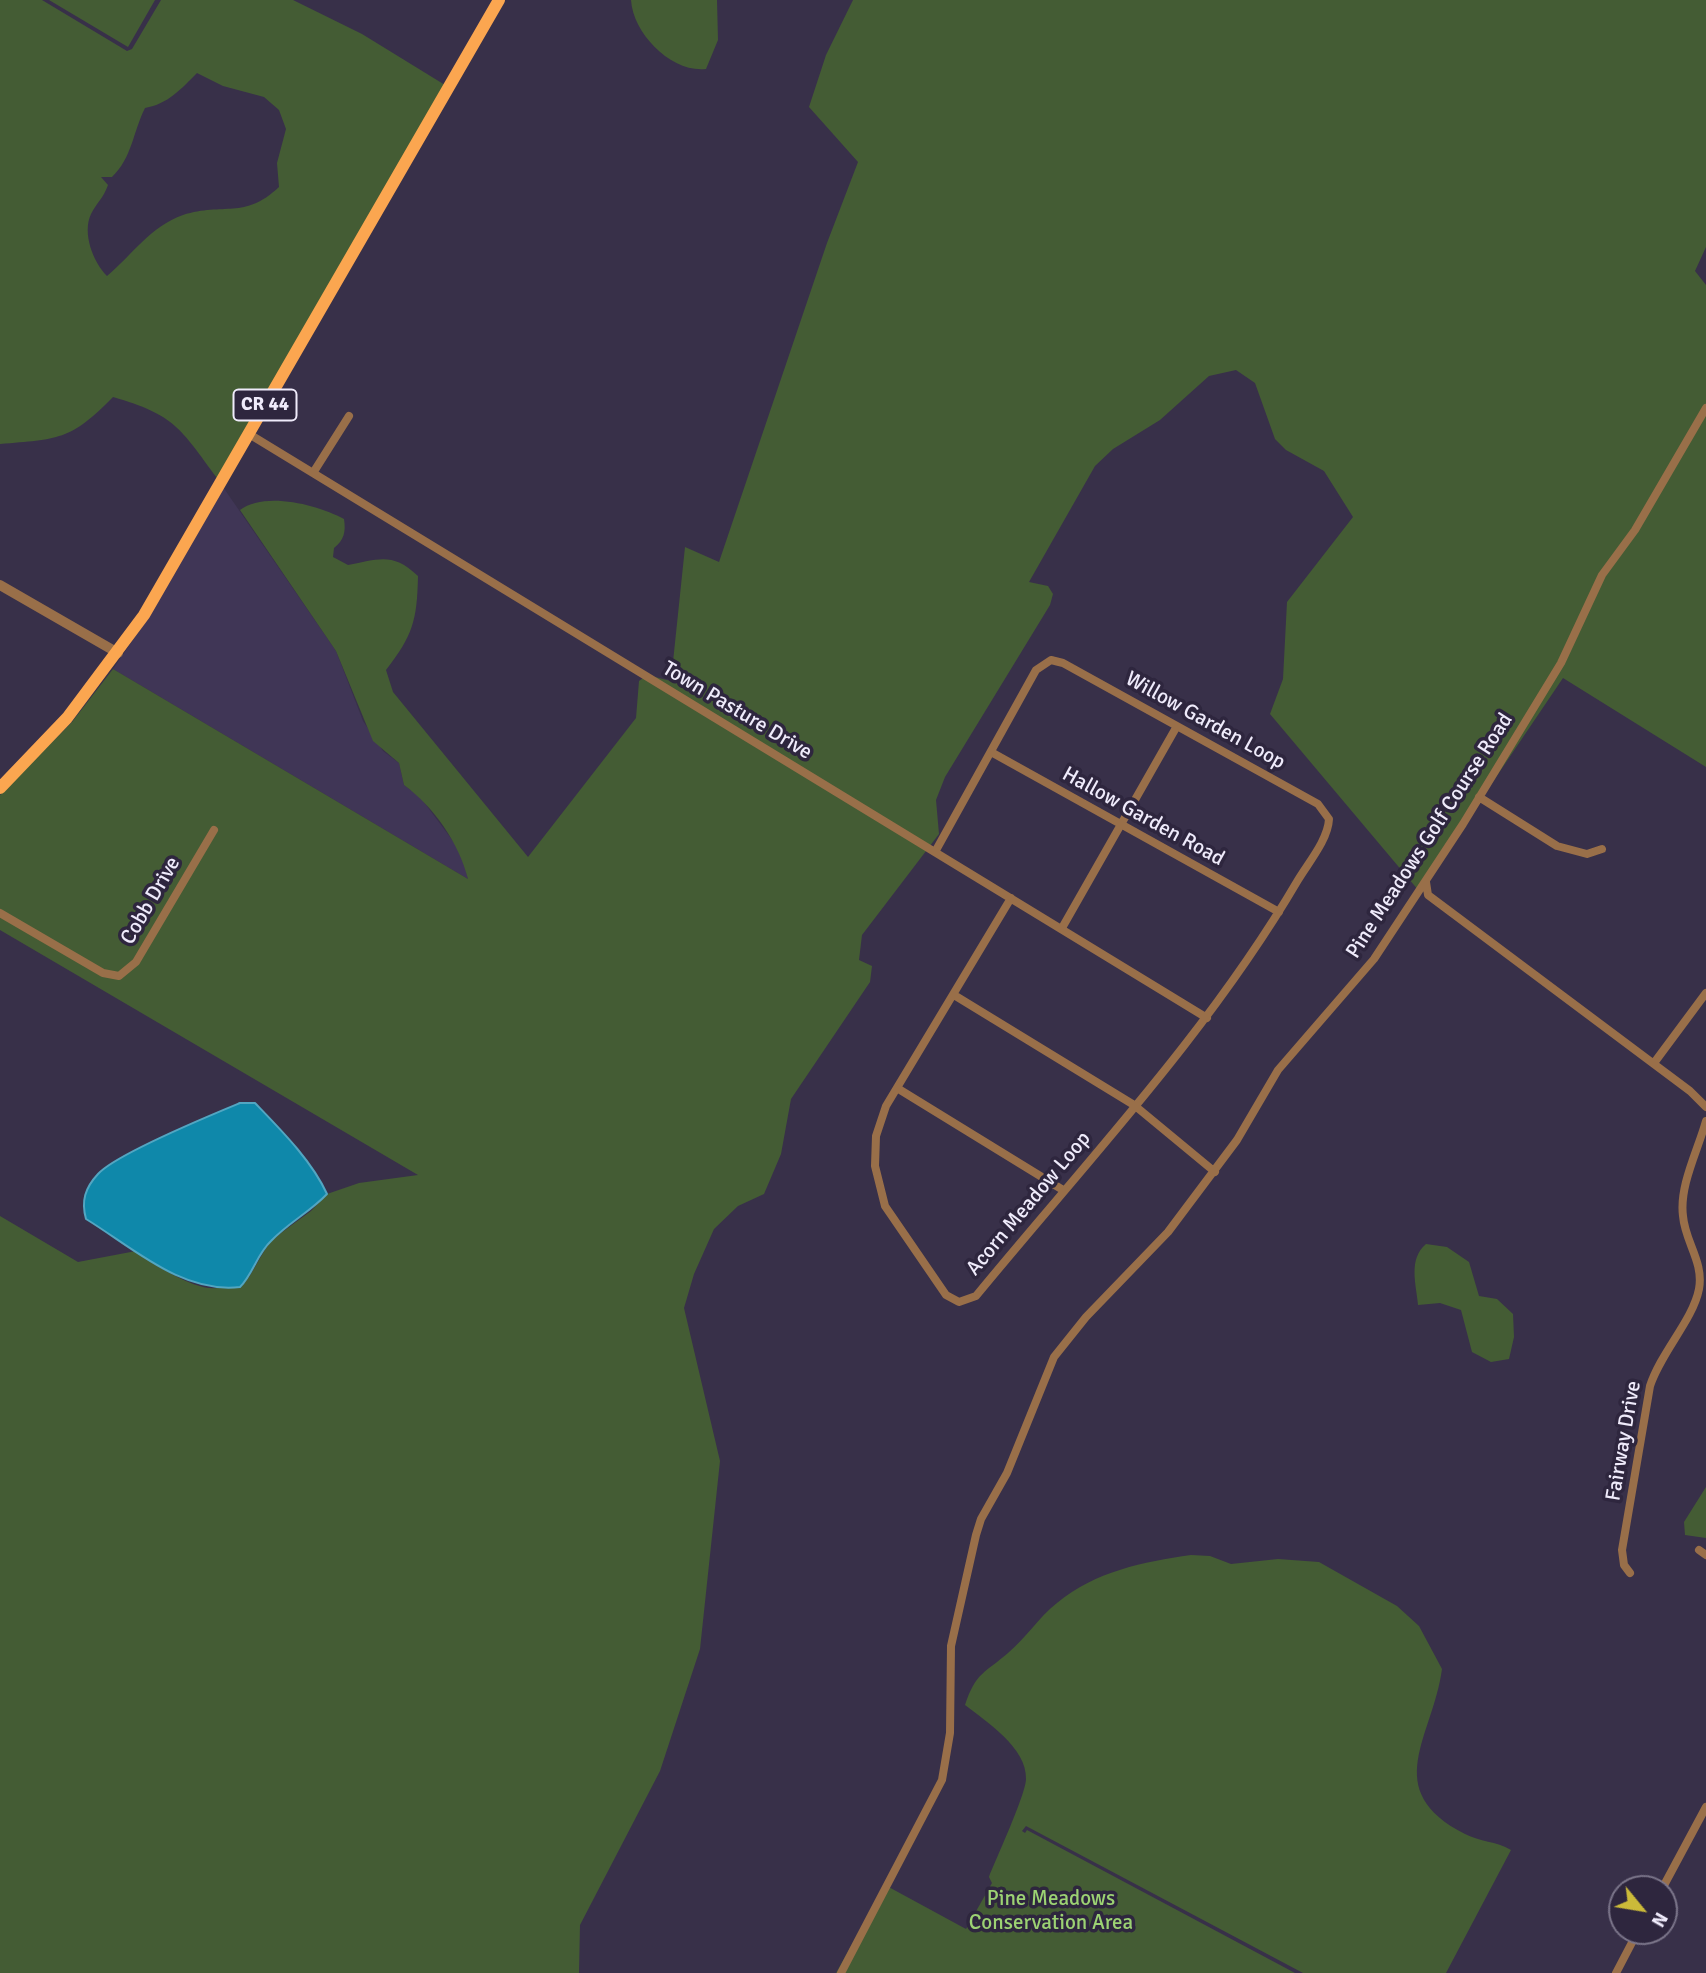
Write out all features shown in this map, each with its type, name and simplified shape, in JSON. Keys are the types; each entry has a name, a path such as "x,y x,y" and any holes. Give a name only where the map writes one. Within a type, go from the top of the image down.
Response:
{"main road":[{"name":"CR 44","path":"0,788 67,718 118,653 150,604 499,0"}],"street":[{"name":"Pine Meadows Golf Course Road","path":"841,1973 942,1780 950,1733 951,1646 973,1546 981,1519 1007,1473 1044,1375 1054,1357 1086,1317 1168,1232 1215,1172 1278,1070 1312,1028 1361,977 1426,882 1561,663 1606,568 1635,530 1706,408"},
{"path":"313,473 349,416"},
{"name":"Town Pasture Drive","path":"249,434 1207,1018"},
{"path":"0,585 118,653"},
{"name":"Willow Garden Loop","path":"935,852 1036,670 1051,660 1063,663 1318,804 1327,813 1326,832 1279,912 1207,1018"},
{"path":"1062,928 1177,726"},
{"name":"Hallow Garden Road","path":"991,752 1279,912"},
{"path":"1479,797 1557,846 1587,854 1602,849"},
{"name":"Cobb Drive","path":"0,912 103,973 119,975 136,962 214,830"},
{"path":"1426,882 1428,895 1654,1063 1706,1107"},
{"name":"Acorn Meadow Loop","path":"1011,898 886,1106 876,1136 874,1156 878,1186 890,1215 950,1299 962,1302 973,1298 1207,1018"},
{"path":"1654,1063 1706,993"},
{"path":"954,995 1134,1105 1215,1172"},
{"path":"897,1088 1063,1190"},
{"name":"Fairway Drive","path":"1630,1573 1624,1565 1622,1550 1650,1386 1656,1367 1692,1307 1700,1285 1698,1262 1682,1213 1688,1179 1706,1121"},
{"path":"1670,1875 1706,1807"},
{"path":"1616,1973 1631,1945"}],"shaded area":[{"path":"223,487 336,651 363,721 383,751 399,763 404,785 420,797 462,853 468,879 113,669 148,618"}],"green space":[{"path":"0,0 42,0 127,51 132,49 161,0 293,0 362,34 445,85 217,478 184,435 163,417 113,397 85,422 62,435 50,439 0,444","holes":["197,73 223,86 264,97 279,110 286,129 277,163 279,187 267,197 244,207 197,211 172,220 151,234 107,276 97,263 88,238 91,214 108,185 101,177 112,177 119,170 145,108 167,99"]},
{"path":"49,0 155,0 128,47"},
{"path":"631,0 717,0 718,40 706,69 680,65 656,49 639,26"},
{"path":"853,0 1706,0 1706,247 1695,271 1706,285 1706,767 1563,678 1419,891 1270,714 1283,679 1287,602 1353,517 1324,471 1286,450 1275,439 1255,383 1236,370 1209,376 1160,420 1113,449 1095,466 1029,582 1048,586 1053,594 1050,605 945,777 936,800 939,834 862,935 859,960 872,966 870,982 791,1099 781,1154 764,1194 738,1206 714,1229 694,1274 684,1308 720,1461 700,1649 660,1771 580,1925 579,1973 0,1973 0,1216 78,1262 136,1251 186,1281 217,1288 249,1277 270,1241 311,1211 327,1194 359,1183 418,1175 0,930 0,795 72,722 113,669 468,879 452,839 444,827 425,804 404,785 399,763 373,741 336,651 240,510 263,501 292,502 344,519 344,535 334,548 333,557 348,565 393,560 418,576 412,627 386,670 393,692 528,857 636,718 639,681 647,675 671,681 685,547 719,562 827,243 858,162 809,107 826,55"},
{"path":"1426,1244 1447,1247 1469,1262 1479,1296 1497,1299 1513,1314 1514,1337 1509,1359 1491,1362 1472,1352 1461,1310 1440,1303 1418,1305 1415,1264 1420,1250"},
{"path":"1706,1487 1706,1538 1685,1535 1684,1522"},
{"name":"Pine Meadows Conservation Area","path":"1191,1555 1210,1556 1231,1564 1278,1559 1319,1562 1397,1606 1419,1626 1442,1669 1418,1760 1418,1780 1424,1799 1439,1817 1465,1834 1511,1850 1446,1973 1303,1973 1026,1826 1022,1831 1025,1833 1027,1830 1295,1973 836,1973 885,1885 966,1929 992,1883 989,1877 1016,1812 1026,1779 1025,1768 1013,1746 965,1705 977,1679 1015,1647 1050,1609 1072,1592 1121,1570"}],"water":[{"path":"240,1103 255,1103 265,1113 304,1158 327,1194 271,1241 240,1287 219,1287 178,1276 140,1255 86,1219 84,1201 87,1190 98,1174 108,1166 165,1136"}]}
